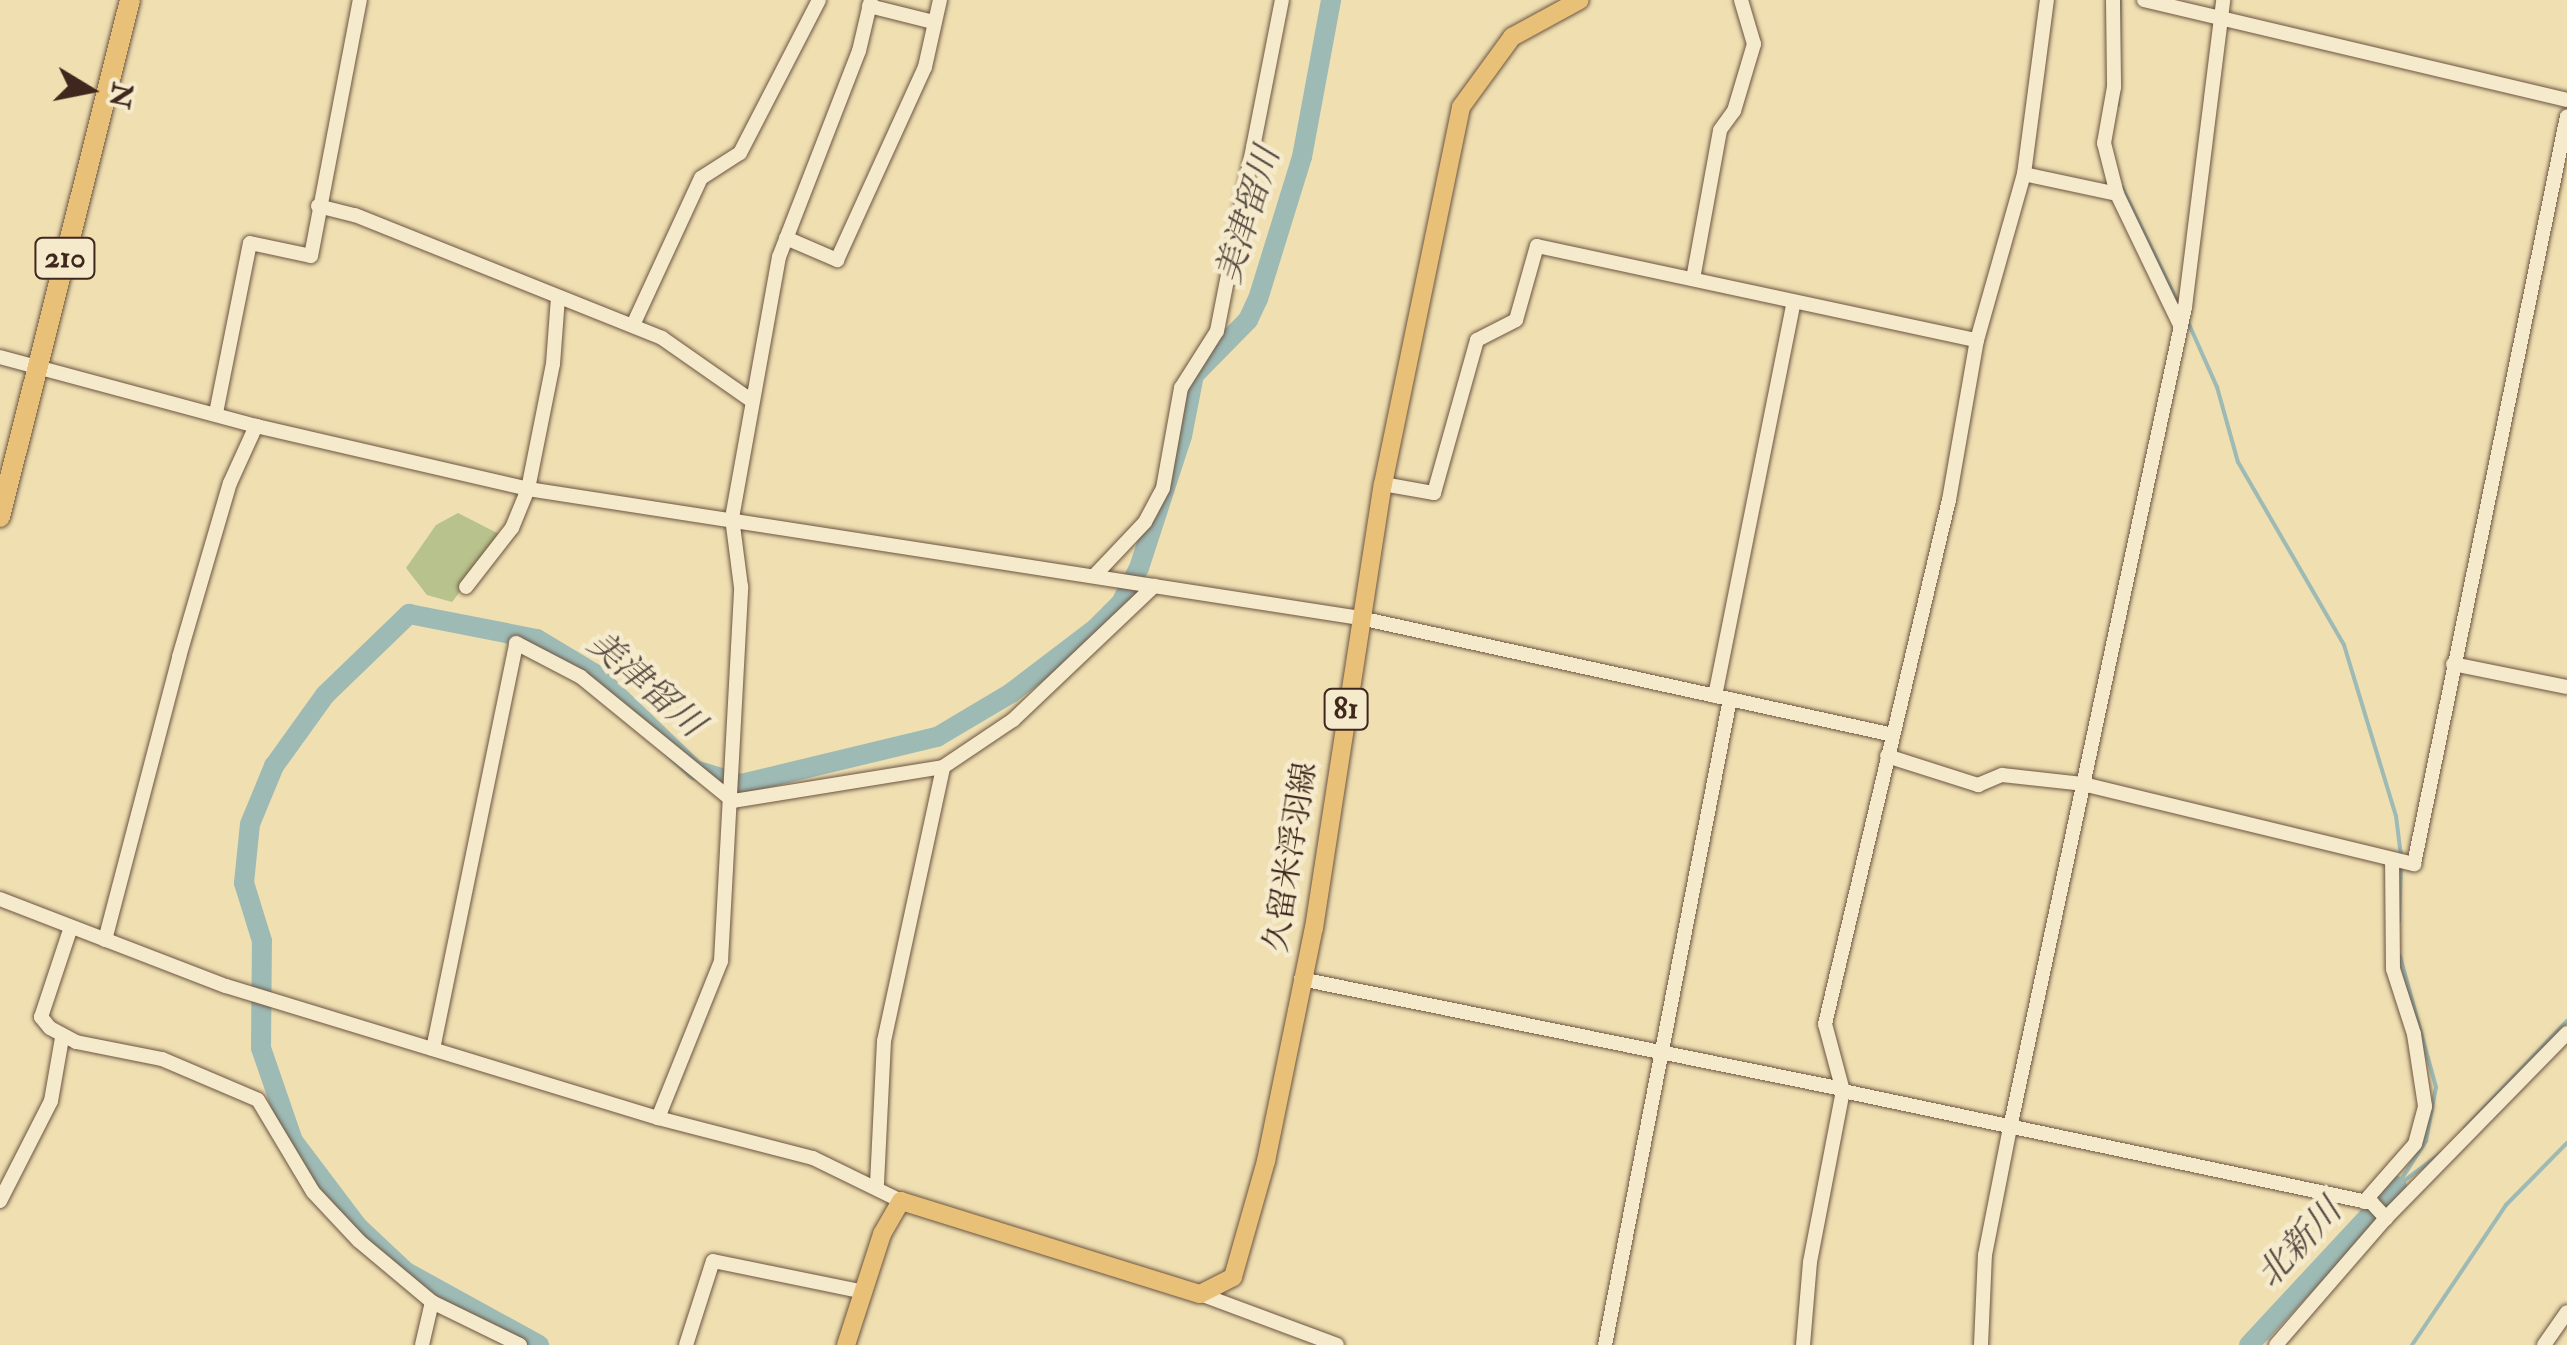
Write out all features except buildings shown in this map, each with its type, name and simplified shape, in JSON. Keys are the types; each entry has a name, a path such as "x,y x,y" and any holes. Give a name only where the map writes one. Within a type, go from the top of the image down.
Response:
{"highway":[{"name":"210","path":"0,517 130,0"}],"main road":[{"name":"久留米浮羽線","path":"1200,1294 1224,1285 1240,1264 1314,928 1383,484 1462,107 1512,37 1580,0"},
{"path":"846,1345 882,1234 901,1201 1200,1294"}],"street":[{"path":"216,413 250,243 312,256 318,206 360,0"},
{"path":"633,325 701,178 740,153 819,0"},
{"path":"786,238 837,260 925,68 940,0"},
{"path":"1101,577 1145,522 1163,488 1181,388 1217,331 1282,0"},
{"path":"1693,279 1720,130 1734,111 1754,44 1740,0"},
{"path":"1803,1345 1810,1262 1842,1090 1825,1024 1888,756 1889,734 1948,500 1977,340 2024,174 2047,0"},
{"path":"2113,0 2114,87 2104,143 2117,194 2182,317"},
{"path":"2144,0 2567,100"},
{"path":"1981,1345 1984,1255 2182,317 2223,0"},
{"path":"658,1118 718,980 734,798 741,588 732,518 786,238 858,51 870,3 933,22"},
{"path":"1888,756 1978,785 2002,775 2083,784 2414,864 2567,116"},
{"path":"2024,174 2117,194"},
{"path":"318,206 356,214 662,338 752,402"},
{"path":"1383,484 1434,493 1477,340 1516,320 1532,249 1977,340"},
{"path":"466,587 512,528 528,489 553,364 558,298"},
{"path":"1605,1345 1666,1054 1670,996 1794,302"},
{"path":"0,357 256,426 528,489 1360,618 1889,734"},
{"path":"106,940 178,657 230,484 256,426"},
{"path":"433,1049 516,643 547,654 618,705 707,786 734,798 943,767 1025,710 1154,586"},
{"path":"2454,664 2567,687"},
{"path":"877,1184 884,1040 943,767"},
{"path":"2283,1344 2376,1209 2415,1144 2425,1106 2414,1034 2393,970 2398,863"},
{"path":"0,899 226,986 658,1118 812,1158 877,1184 901,1201"},
{"path":"70,927 41,1017 62,1038 162,1059 258,1100 313,1192 432,1302 520,1345"},
{"path":"1301,978 1842,1090 2376,1209"},
{"path":"2376,1209 2567,1034"},
{"path":"0,1201 52,1102 62,1038"},
{"path":"686,1345 713,1261 864,1292"},
{"path":"1200,1294 1337,1345"},
{"path":"422,1345 432,1302"},
{"path":"2544,1345 2565,1319"}],"green space":[{"path":"458,513 503,536 452,602 427,595 406,568 436,525"}],"waterway":[{"name":"美津留川","path":"539,1345 406,1272 358,1227 293,1141 261,1048 262,941 244,883 250,824 274,766 325,695 409,614 537,639 595,674 695,770 741,784 937,737 1011,693 1095,629 1121,603 1139,568 1182,436 1194,375 1248,320 1258,299 1302,157 1331,0"},
{"path":"2118,105 2120,0"},
{"path":"2122,187 2179,305"},
{"path":"2188,322 2217,387 2238,462 2344,645 2396,816 2401,856"},
{"path":"2399,921 2401,866"},
{"path":"2397,1186 2426,1141 2436,1087 2400,956"},
{"path":"2465,1128 2567,1021"},
{"path":"2412,1345 2506,1205 2567,1143"},
{"path":"2401,1183 2441,1153"},
{"name":"北新川","path":"2249,1345 2397,1186"}]}
